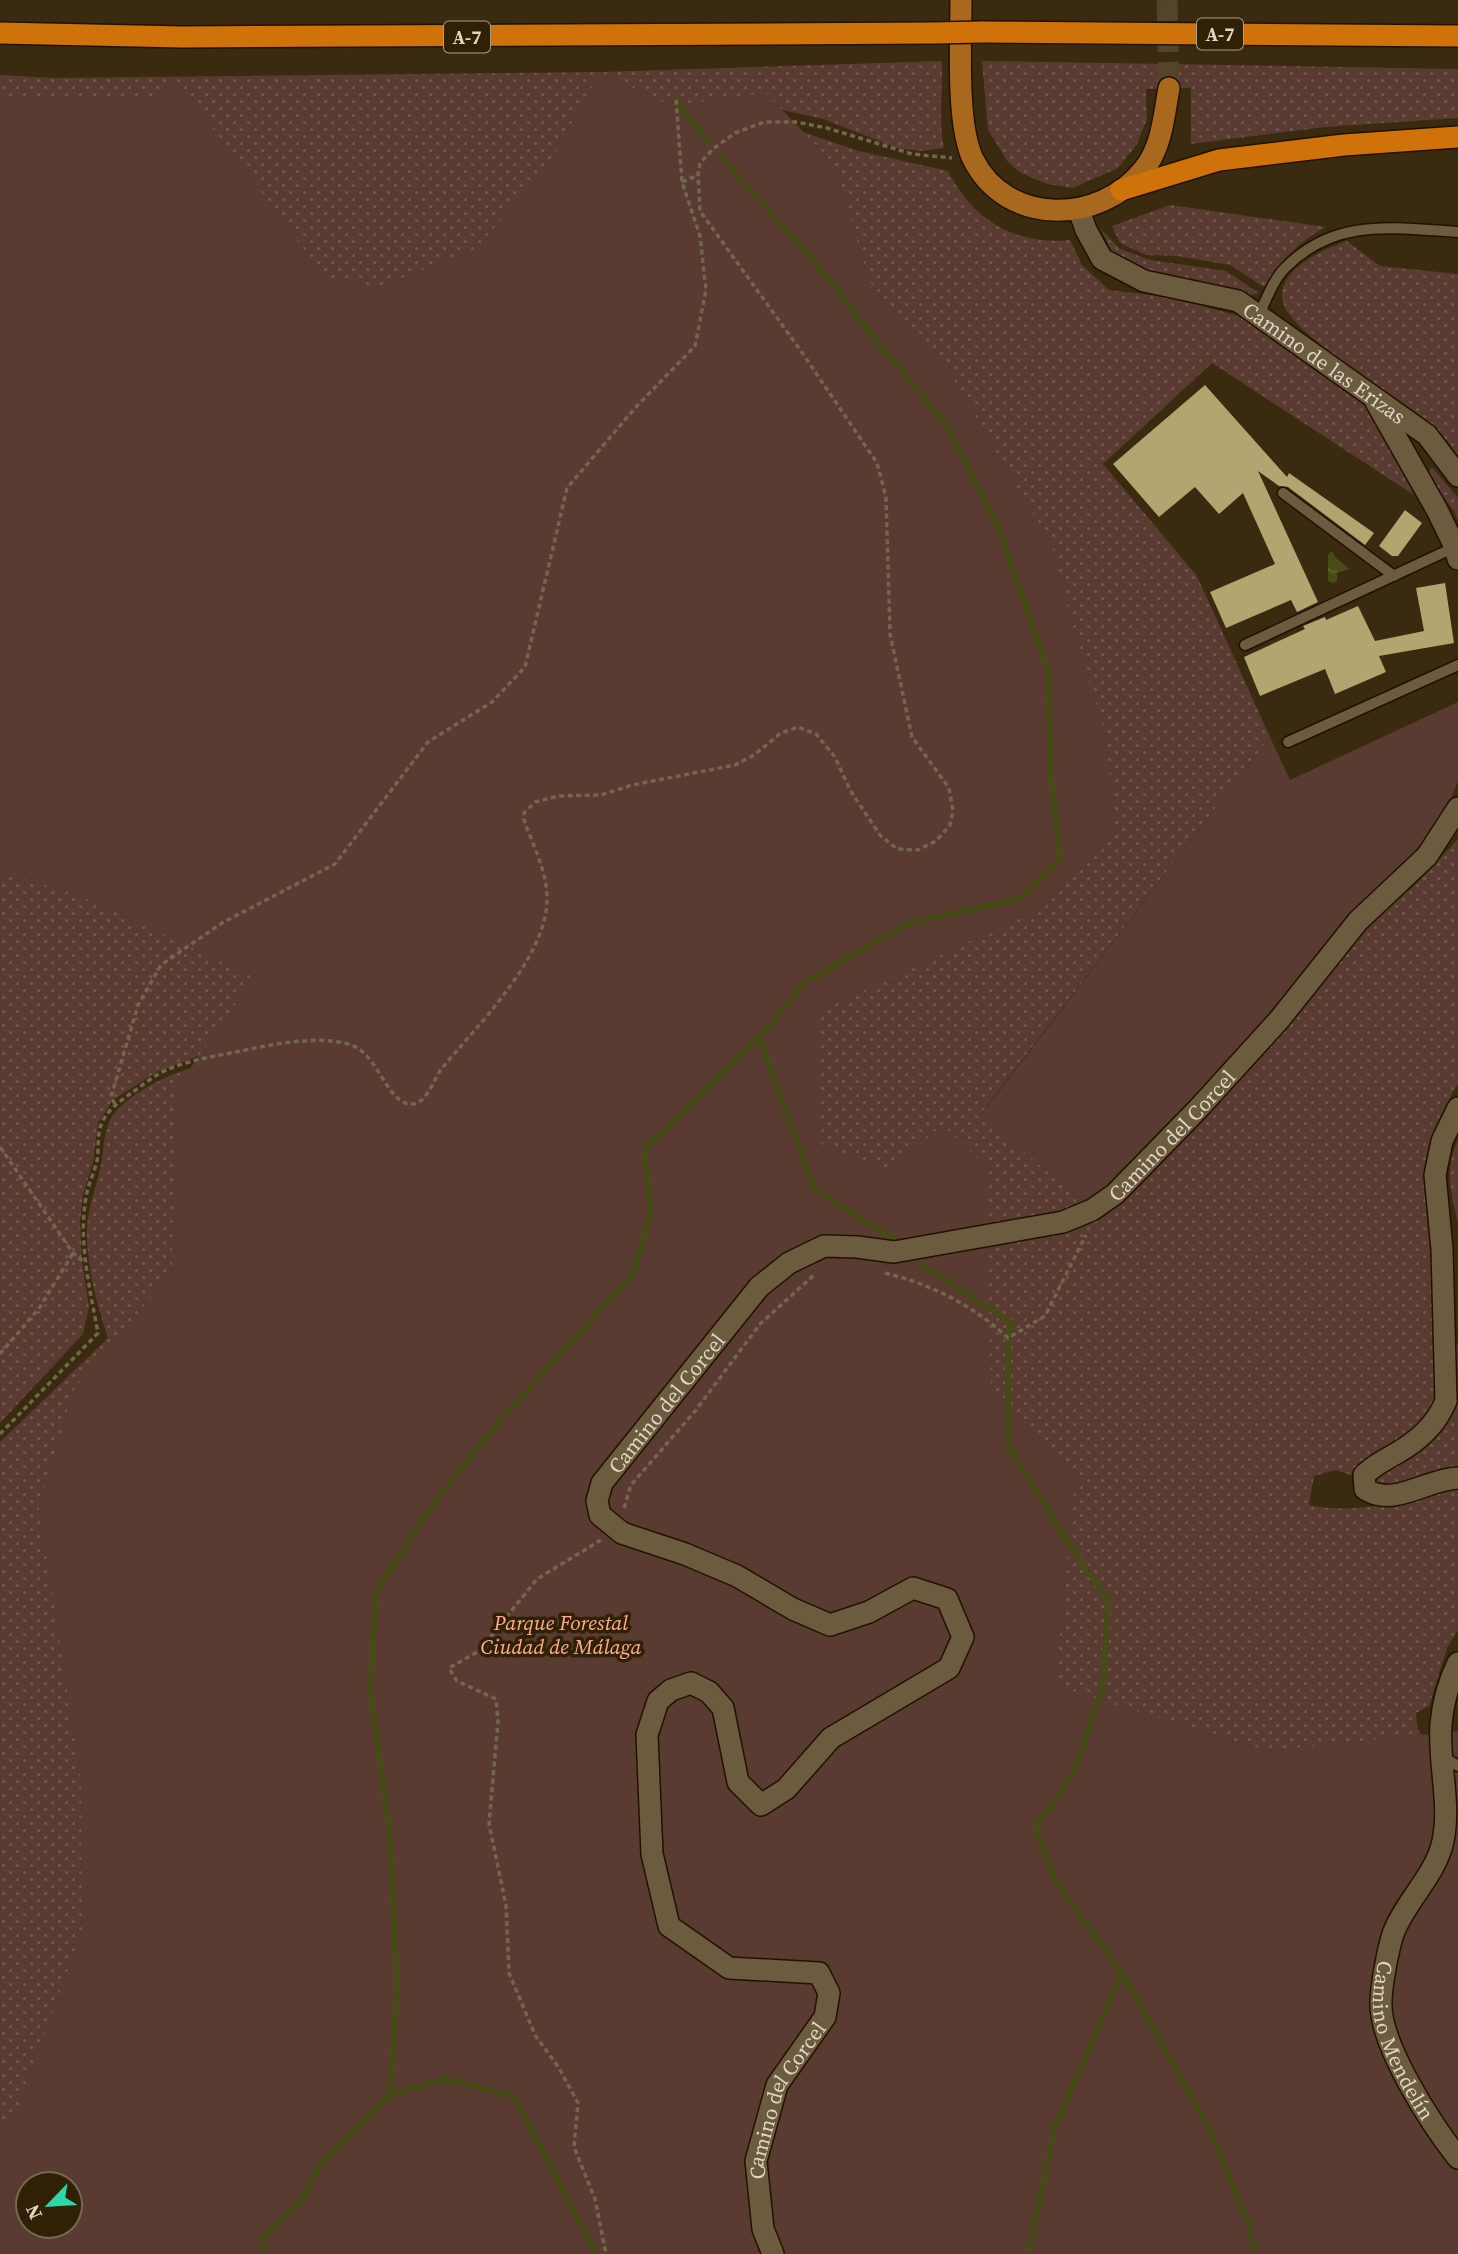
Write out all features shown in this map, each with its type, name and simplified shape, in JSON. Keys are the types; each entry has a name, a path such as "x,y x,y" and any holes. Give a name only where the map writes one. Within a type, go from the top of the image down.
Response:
{"highway":[{"name":"A-7","path":"0,33 182,37 981,32 1458,36"},
{"path":"1121,190 1219,160 1344,145 1458,137"}],"main road":[{"path":"961,0 962,114 972,157 984,178 1000,193 1032,208 1079,210 1121,190 1144,169 1156,148 1168,88"}],"street":[{"name":"Camino de las Erizas","path":"1079,210 1086,230 1102,259 1144,281 1238,302 1427,435 1458,476"},
{"path":"1371,395 1404,448 1457,553"},
{"name":"Camino del Corcel","path":"773,2254 764,2229 756,2161 778,2085 825,2017 829,1993 819,1973 729,1968 669,1926 652,1854 647,1734 658,1701 671,1690 691,1683 709,1692 723,1707 738,1782 761,1805 786,1789 831,1738 949,1668 963,1637 947,1599 913,1588 869,1612 830,1625 793,1609 737,1576 685,1554 622,1533 600,1515 597,1501 602,1483 759,1287 789,1264 824,1246 894,1252 1063,1222 1091,1210 1115,1194 1198,1110 1279,1020 1358,921 1427,856 1458,808"},
{"path":"1458,1108 1441,1140 1435,1175 1452,1323 1447,1401 1431,1429 1399,1452 1374,1465 1364,1475 1365,1489 1377,1496 1393,1496 1434,1481 1458,1478"},
{"path":"1450,1761 1441,1723 1450,1679 1458,1662"},
{"name":"Camino Mendelín","path":"1450,1761 1443,1843 1432,1868 1394,1934 1380,2003 1386,2035 1411,2086 1434,2127 1458,2158"}],"lane":[{"path":"1259,315 1283,269 1319,241 1351,230 1374,228 1458,232"},
{"path":"1283,493 1394,576"},
{"path":"1245,645 1394,576 1457,553"},
{"path":"1289,741 1458,665"}],"path":[{"path":"115,1104 111,1097 138,1005 162,965 222,923 335,864 428,741 492,702 525,667 567,488 635,408 695,346 706,290 700,236 682,182 676,99"},
{"path":"0,1434 99,1333 86,1263 83,1223 86,1195 97,1162 101,1124 115,1104 159,1074 197,1059 275,1044 321,1041 351,1045 364,1052 380,1072 390,1091 401,1102 413,1104 422,1100 440,1070 488,1017 543,930 548,899 541,864 524,820 524,813 535,802 559,796 601,795 632,785 735,765 754,755 781,733 798,727 816,734 835,757 850,790 880,835 898,849 918,850 936,841 950,825 953,811 949,788 912,737 890,634 886,497 877,463 801,351 700,211 698,175 700,163 713,149 735,133 764,122 796,121 912,154 947,158 972,157"},
{"path":"682,182 698,175"},
{"path":"0,1147 73,1253 86,1263"},
{"path":"880,1272 903,1277 950,1296 989,1320 1008,1338 1045,1316 1085,1237 1091,1210"},
{"path":"0,1354 40,1307 73,1253"},
{"path":"606,2254 595,2199 574,2147 578,2104 559,2068 535,2035 509,1973 506,1905 489,1824 498,1722 496,1699 457,1681 449,1668 479,1651 537,1579 618,1530 631,1485 696,1410 760,1324 814,1274 825,1271"}],"green space":[{"path":"942,61 941,115 944,148 921,151 897,148 823,119 782,110 753,119 274,1042 196,1057 155,1073 113,1100 98,1123 80,1223 82,1262 89,1307 83,1334 0,1423 0,75 53,78 600,72"},
{"path":"982,61 1458,69 1458,118 1325,127 1191,144 1191,88 1146,89 1147,119 1137,144 1118,168 1073,188 1047,184 1021,173 1008,162 988,130"},
{"name":"Parque Forestal Ciudad de Málaga","path":"600,72 671,106 766,93 833,163 870,282 952,377 1053,548 1079,650 1105,733 1116,832 1044,907 820,1011 817,1142 888,1172 942,1125 985,1165 991,1387 1076,1474 1055,1686 1268,1751 1458,1731 1458,2254 0,2254 0,2131 16,2114 82,1931 81,1780 39,1508 73,1391 172,1272 175,1090 255,977 78,895 0,872 0,98 154,100 172,77 254,181 323,276 378,288 477,248 549,163"},
{"path":"797,130 859,151 948,171 970,203 998,226 1032,239 1070,240 1082,265 1109,290 1169,297 1239,316 1372,409 1414,495 1212,363 1103,464 1197,576 1270,737 981,1114 1086,1204 1055,1215 893,1244 726,1980 84,2222 84,2170 14,2170 14,2240 37,2240 0,2254 0,1442 108,1338 93,1283 87,1227 101,1168 106,1130 111,1117 121,1106 156,1082 214,1061 275,1048"},
{"path":"1170,205 1326,227 1291,253 1264,287 1230,265 1177,256 1146,255 1120,243 1112,226"},
{"path":"1101,229 1120,249 1150,260 1226,271 1259,293 1242,297 1135,268 1112,252"},
{"path":"1347,241 1380,266 1458,274 1458,456 1444,437 1423,418 1307,333 1291,316 1283,302 1282,291 1293,271 1314,256"},
{"path":"1432,467 1458,498 1458,520 1426,474"},
{"path":"1458,702 1458,781 1442,821 1404,868 1193,1103 1108,1187 1086,1204 981,1115 1270,737 1290,780"},
{"path":"1458,839 1458,1084 1452,1093 1428,1159 1439,1394 1414,1432 1368,1457 1351,1475 1336,1470 1314,1476 1309,1505 1328,1508 1366,1507 1403,1501 1458,1486 1458,1630 1447,1648 1429,1706 1416,1713 1417,1728 1433,1751 1458,2254 767,1293 1072,1226 1365,927 1417,883"},
{"path":"1458,1140 1458,1223 1450,1171"},
{"path":"1458,1343 1458,1471 1424,1475 1382,1487 1377,1484 1377,1474 1416,1450 1453,1381"}],"water":[{"path":"1332,551 1336,558 1350,569 1337,573 1337,581 1333,583 1328,581 1328,555"}],"building":[{"path":"1205,385 1287,477 1289,473 1374,533 1365,545 1288,487 1279,486 1258,471 1318,602 1297,612 1291,600 1226,628 1210,592 1275,564 1243,493 1219,514 1195,487 1159,517 1113,464"},
{"path":"1405,510 1422,523 1398,556 1392,556 1379,546"},
{"path":"1445,583 1454,643 1379,656 1386,672 1335,694 1325,669 1260,696 1244,657 1305,629 1303,626 1325,617 1326,620 1358,606 1375,641 1424,631 1416,588"}],"waterway":[{"path":"676,99 708,143"},
{"path":"261,2254 265,2236 302,2201 320,2164 389,2096 397,1995 390,1835 370,1689 376,1592 428,1511 489,1433 633,1274 651,1213 644,1149 759,1037 806,982 907,924 1021,898 1060,859 1051,778 1048,670 997,524 946,424 807,252 720,157"},
{"path":"759,1037 814,1189 893,1239"},
{"path":"921,1264 1012,1323 1008,1338 1008,1446 1065,1538 1108,1600 1103,1685 1075,1770 1035,1828 1055,1881 1122,1973 1209,2128 1248,2222 1255,2254"},
{"path":"1028,2254 1055,2126 1122,1973"},
{"path":"389,2096 445,2079 514,2096 596,2254"}],"tunnel":[{"path":"1167,0 1169,88"}]}
